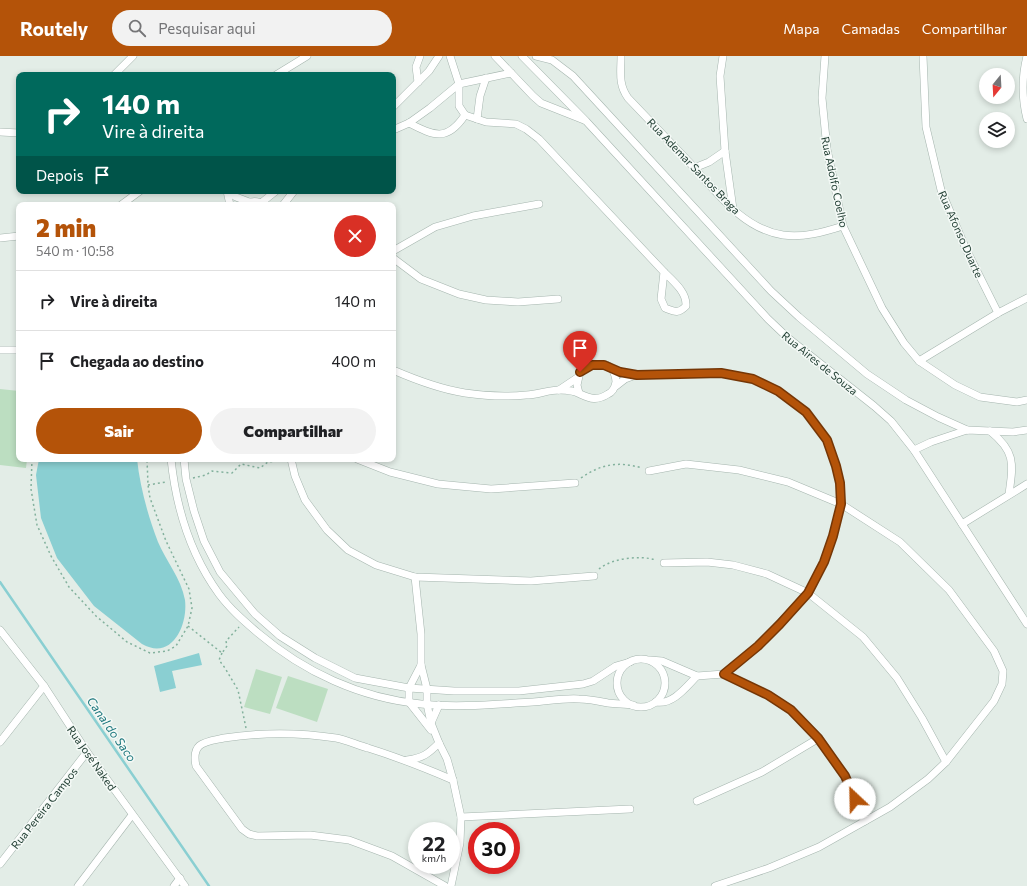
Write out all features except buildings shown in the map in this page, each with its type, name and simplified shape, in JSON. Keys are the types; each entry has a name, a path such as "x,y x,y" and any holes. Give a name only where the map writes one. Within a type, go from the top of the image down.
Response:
{"street":[{"path":"117,72 133,56"},
{"path":"281,72 307,56"},
{"path":"418,82 416,67 420,56"},
{"path":"396,104 429,71 439,56"},
{"path":"450,56 458,84 459,106 465,115 486,122 516,124 526,128 540,139 664,272 682,292 686,300 686,306 681,311 674,312 665,308 663,304 661,299 664,272"},
{"name":"Rua Aires de Souza","path":"522,56 586,121 768,319 788,338 885,416 914,450 1027,624"},
{"path":"536,56 552,60 573,76 771,291 799,317 866,374 906,400 967,430"},
{"name":"Rua Ademar Santos Braga","path":"621,56 621,83 628,98 733,209 760,228 783,235 801,236 843,226"},
{"path":"723,56 720,76 725,150 733,209"},
{"name":"Rua Adolfo Coelho","path":"826,56 822,98 827,149 843,226 882,308 904,343 919,361 955,385 980,397 1017,402 1027,400"},
{"name":"Rua Afonso Duarte","path":"923,56 926,126 941,190 966,249 998,313"},
{"path":"1027,56 1025,66 1024,105 1027,119"},
{"name":"Rua Aires de Souza","path":"498,57 511,73 533,96 541,102 586,121"},
{"path":"396,129 409,123 430,108 458,84 511,73"},
{"path":"477,119 480,96 486,78"},
{"path":"409,123 432,134 443,134 458,126 465,115"},
{"path":"0,132 16,132"},
{"path":"694,168 713,160 725,150"},
{"path":"125,202 136,194"},
{"path":"232,194 249,202"},
{"path":"265,202 273,194"},
{"path":"285,202 292,194"},
{"path":"396,249 435,227 473,216 539,204"},
{"path":"0,238 16,236"},
{"path":"396,260 421,279 459,294 486,300 518,302 558,299"},
{"path":"919,361 998,313 1027,298"},
{"path":"0,350 16,350"},
{"path":"579,393 577,385 580,372 592,365 604,365 620,372 637,375 721,373 753,379 778,391 806,412 827,440 840,483 841,504 833,536 824,562 808,593 758,646 724,674"},
{"path":"611,368 616,378 616,386"},
{"path":"396,371 421,382 464,393 496,396 527,395 558,390 579,393 586,398 595,399 603,398 612,392 616,386 625,379 637,375"},
{"path":"558,390 578,378"},
{"path":"914,450 931,442 967,430 1013,432 1027,430"},
{"path":"990,431 1002,441 1008,450 1012,464 1009,494"},
{"path":"171,462 173,480 183,523 199,561 220,594 244,621 275,647 301,664 338,683 369,693 409,702 439,705 510,704 578,698 645,706 656,702 663,703 669,701 683,691 697,676"},
{"path":"184,462 186,479 194,511 204,540 220,572 255,614 280,636 315,658 355,678 409,688 454,691 519,690 583,684 592,681 616,666 630,662"},
{"path":"291,462 305,500 327,530 348,550 376,565 415,577 531,581 594,576"},
{"path":"365,462 390,472 438,484 491,490 575,483"},
{"path":"649,471 686,464 738,470 788,482 841,504 900,542 949,590 994,651 1003,671 1002,684 994,701 946,762 928,779 890,807 819,847 769,868 715,886"},
{"path":"962,524 1027,484"},
{"path":"664,563 707,562 733,565 767,574 808,593 863,637 892,672 922,718 946,762"},
{"path":"415,577 420,627 421,665 427,689 426,704 435,734 447,759 461,817 460,843 451,886"},
{"name":"Rua José Naked","path":"0,630 44,686 87,752 185,886"},
{"path":"633,705 620,696 617,688 617,680 623,666 637,659 662,661 697,676 724,674 768,695 791,710 818,738 845,776 865,821"},
{"path":"644,659 652,662 663,673 665,681 664,688 661,696 656,702"},
{"path":"421,665 409,688 409,702 435,734"},
{"path":"0,742 44,686"},
{"path":"431,723 439,705"},
{"path":"445,886 392,856 349,840 310,835 257,836 249,834 242,829 196,766 194,756 197,748 205,742 247,734 287,732 337,738 407,760 453,780"},
{"path":"697,801 762,772 818,738"},
{"path":"407,760 426,755 439,743"},
{"name":"Rua Pereira Campos","path":"0,864 87,752"},
{"path":"461,817 630,809"},
{"path":"78,886 132,814"},
{"path":"174,886 180,878"}],"path":[{"path":"32,462 31,489 37,525 51,556 69,587 96,616 127,642 150,653 167,651 176,646 188,626 192,608 189,589 166,541 150,498 147,462"},
{"path":"186,479 206,475 212,471 232,473 241,464 260,468 268,462"},
{"path":"575,483 592,470 603,466 617,464 632,465 649,471"},
{"path":"148,485 173,480"},
{"path":"594,576 607,563 628,558 653,559 664,563"},
{"path":"244,621 226,641 226,646 219,660 238,690 247,734"},
{"path":"188,626 222,653"}],"green space":[{"path":"0,389 16,391 16,462 27,462 26,468 0,465"},
{"path":"256,669 282,677 270,714 244,707"},
{"path":"288,676 328,689 317,722 276,708"}],"water":[{"path":"38,462 137,462 142,491 154,532 161,549 180,584 185,600 184,620 181,629 176,638 170,644 162,648 153,648 142,644 94,606 57,558 41,518 36,475"},
{"path":"199,653 202,665 172,671 176,688 160,692 154,666"}],"waterway":[{"name":"Canal do Saco","path":"0,582 209,886"}],"route":[{"path":"580,372 592,365 604,365 620,372 637,375 721,373 753,379 778,391 806,412 827,440 840,483 841,504 833,536 824,562 808,593 758,646 724,674 768,695 791,710 818,738 845,776 855,799"}]}
